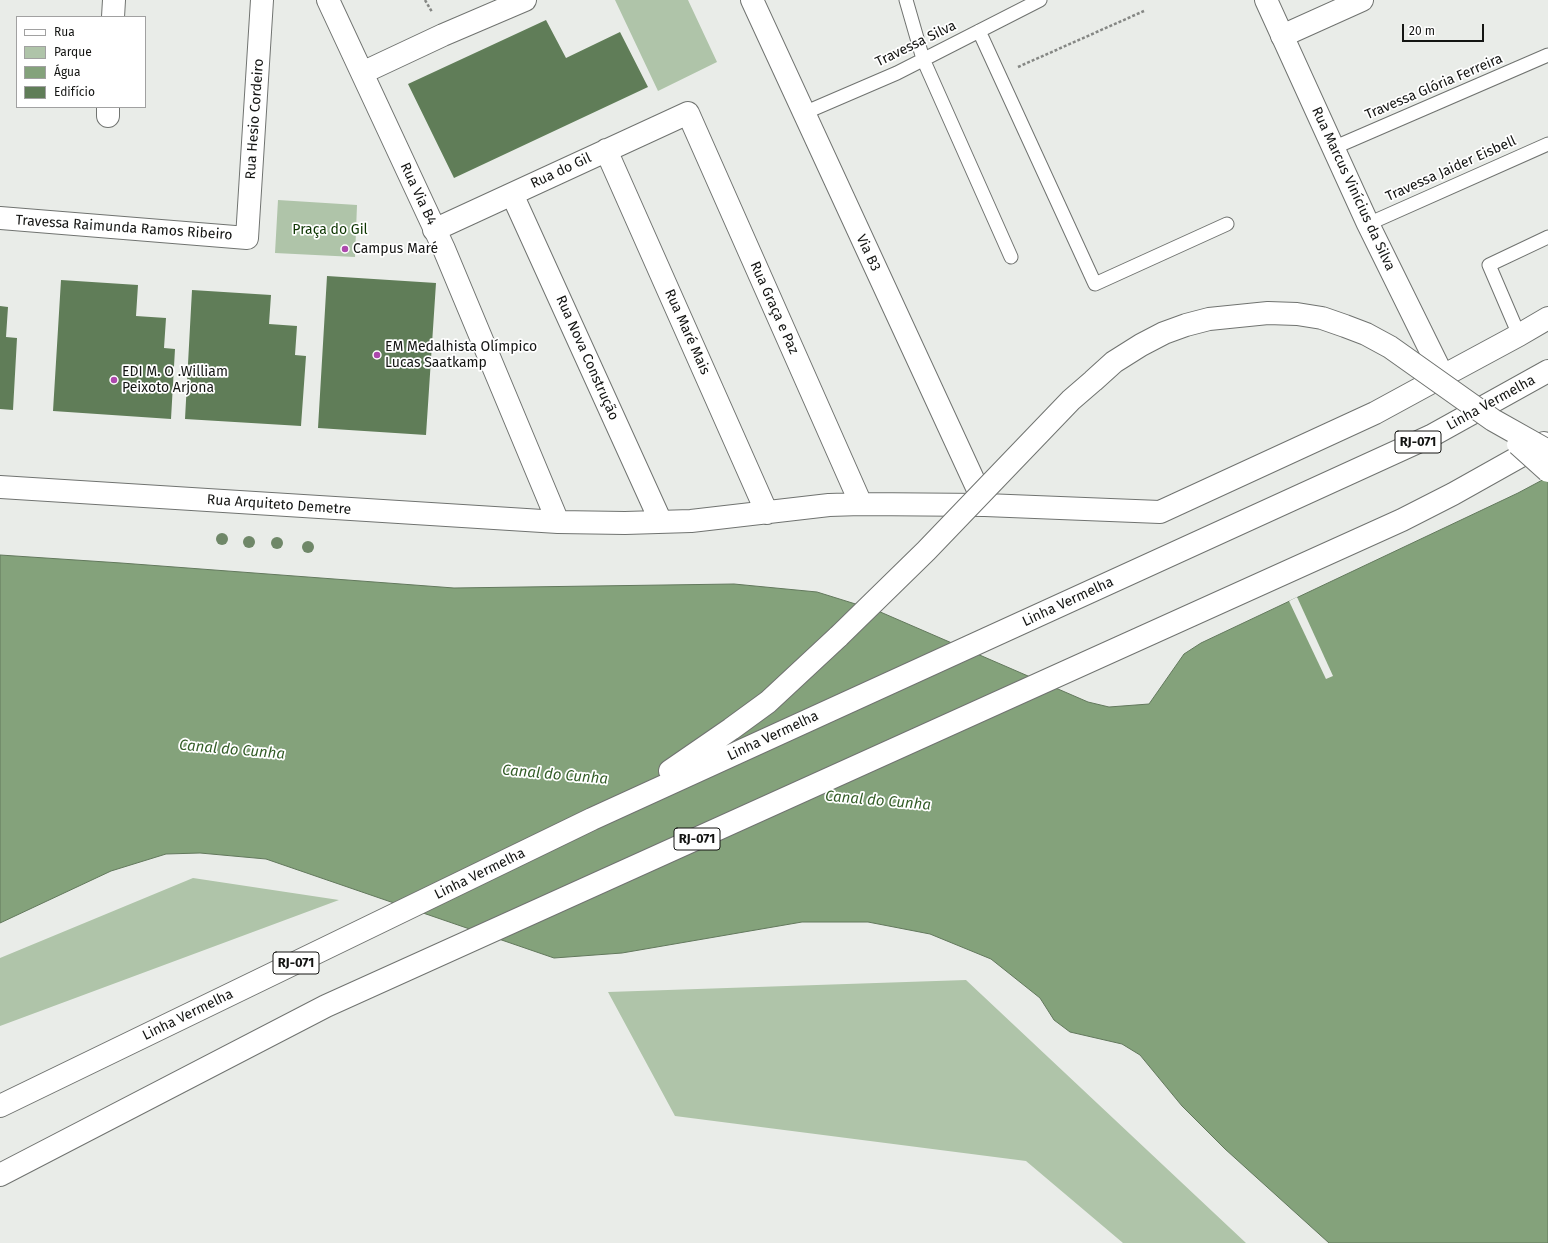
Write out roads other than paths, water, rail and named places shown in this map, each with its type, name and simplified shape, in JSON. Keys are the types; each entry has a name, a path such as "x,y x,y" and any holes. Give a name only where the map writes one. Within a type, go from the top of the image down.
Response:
{"main road":[{"path":"113,16 114,0"},
{"name":"Rua Hesio Cordeiro","path":"247,238 262,0"},
{"name":"Rua Via B4","path":"328,0 434,230 558,522"},
{"path":"362,73 443,35 525,0"},
{"name":"Via B3","path":"752,0 985,505"},
{"name":"Rua Marcus Vinícius da Silva","path":"1266,0 1368,224 1443,376"},
{"path":"1282,36 1362,0"},
{"name":"Rua do Gil","path":"434,230 688,113"},
{"name":"Rua Graça e Paz","path":"688,113 861,504"},
{"name":"Rua Maré Mais","path":"606,150 767,513"},
{"name":"Rua Nova Construção","path":"512,194 661,522"},
{"name":"Travessa Raimunda Ramos Ribeiro","path":"0,218 247,238"},
{"path":"592,819 676,767 768,702 839,636 926,551 1071,400 1114,362 1164,333 1209,319 1237,315 1268,313 1297,314 1322,318 1366,334 1390,347 1493,420 1548,451"},
{"name":"Rua Arquiteto Demetre","path":"0,487 558,522 691,521 829,505 861,504 985,505 1160,512 1375,413 1519,336 1548,318"},
{"name":"Linha Vermelha","path":"0,1106 592,819 1431,436 1548,371"},
{"path":"1493,420 1548,472"},
{"name":"RJ-071","path":"0,1175 326,1006 1402,520 1548,441"}],"lane":[{"path":"906,0 923,59 1011,257"},
{"name":"Travessa Silva","path":"804,113 896,73 1040,0"},
{"path":"979,31 1095,284 1227,224"},
{"name":"Travessa Glória Ferreira","path":"1333,148 1548,55"},
{"name":"Travessa Jaider Eisbell","path":"1368,224 1548,144"},
{"path":"1519,336 1489,266 1548,237"}],"water":[{"name":"Canal do Cunha","path":"1548,477 1548,1243 1329,1243 1225,1149 1182,1106 1140,1055 1122,1044 1070,1032 1054,1020 1040,998 991,959 930,934 868,922 802,922 622,953 554,958 266,859 200,853 166,854 111,871 0,923 0,555 454,588 734,584 817,592 878,611 1088,702 1109,707 1149,704 1184,654 1201,643 1518,493"}],"place":[{"name":"Campus Maré","path":"345,249"},
{"name":"EM Medalhista Olímpico Lucas Saatkamp","path":"377,355"},
{"name":"EDI M. O .William Peixoto Arjona","path":"114,380"}],"park label":[{"name":"Praça do Gil","path":"330,230"}]}
